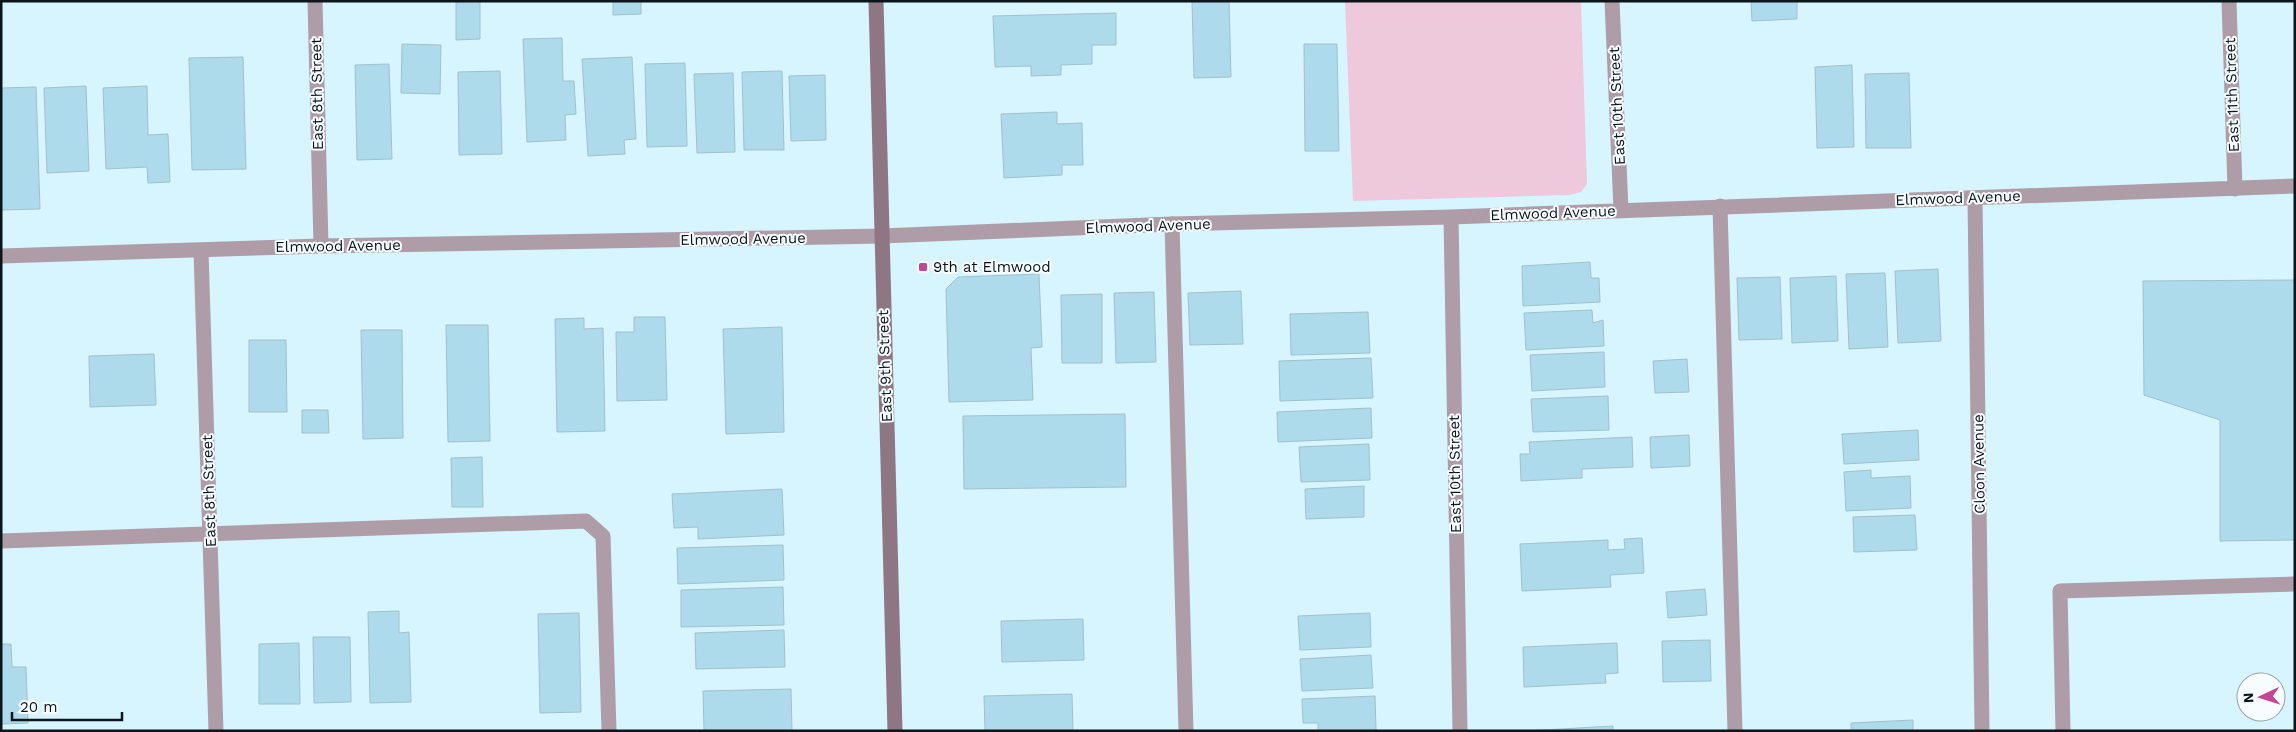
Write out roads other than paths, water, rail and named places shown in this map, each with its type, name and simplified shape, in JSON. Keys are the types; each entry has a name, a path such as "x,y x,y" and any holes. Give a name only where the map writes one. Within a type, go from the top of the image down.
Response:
{"main road":[{"name":"East 9th Street","path":"876,1 895,731"}],"street":[{"name":"East 8th Street","path":"315,1 320,246"},
{"name":"East 10th Street","path":"1612,1 1621,210"},
{"name":"East 11th Street","path":"2229,1 2235,189"},
{"name":"Elmwood Avenue","path":"1,256 320,246 882,236 1172,224 1451,217 2295,186"},
{"name":"Cloon Avenue","path":"1975,198 1982,731"},
{"path":"1720,206 1735,731"},
{"name":"East 10th Street","path":"1451,217 1460,731"},
{"path":"1172,224 1186,731"},
{"name":"East 8th Street","path":"201,250 216,731"},
{"path":"1,541 586,521 603,536 609,731"},
{"path":"2063,731 2060,591 2295,584"}],"place":[{"name":"9th at Elmwood","path":"923,267"}]}
